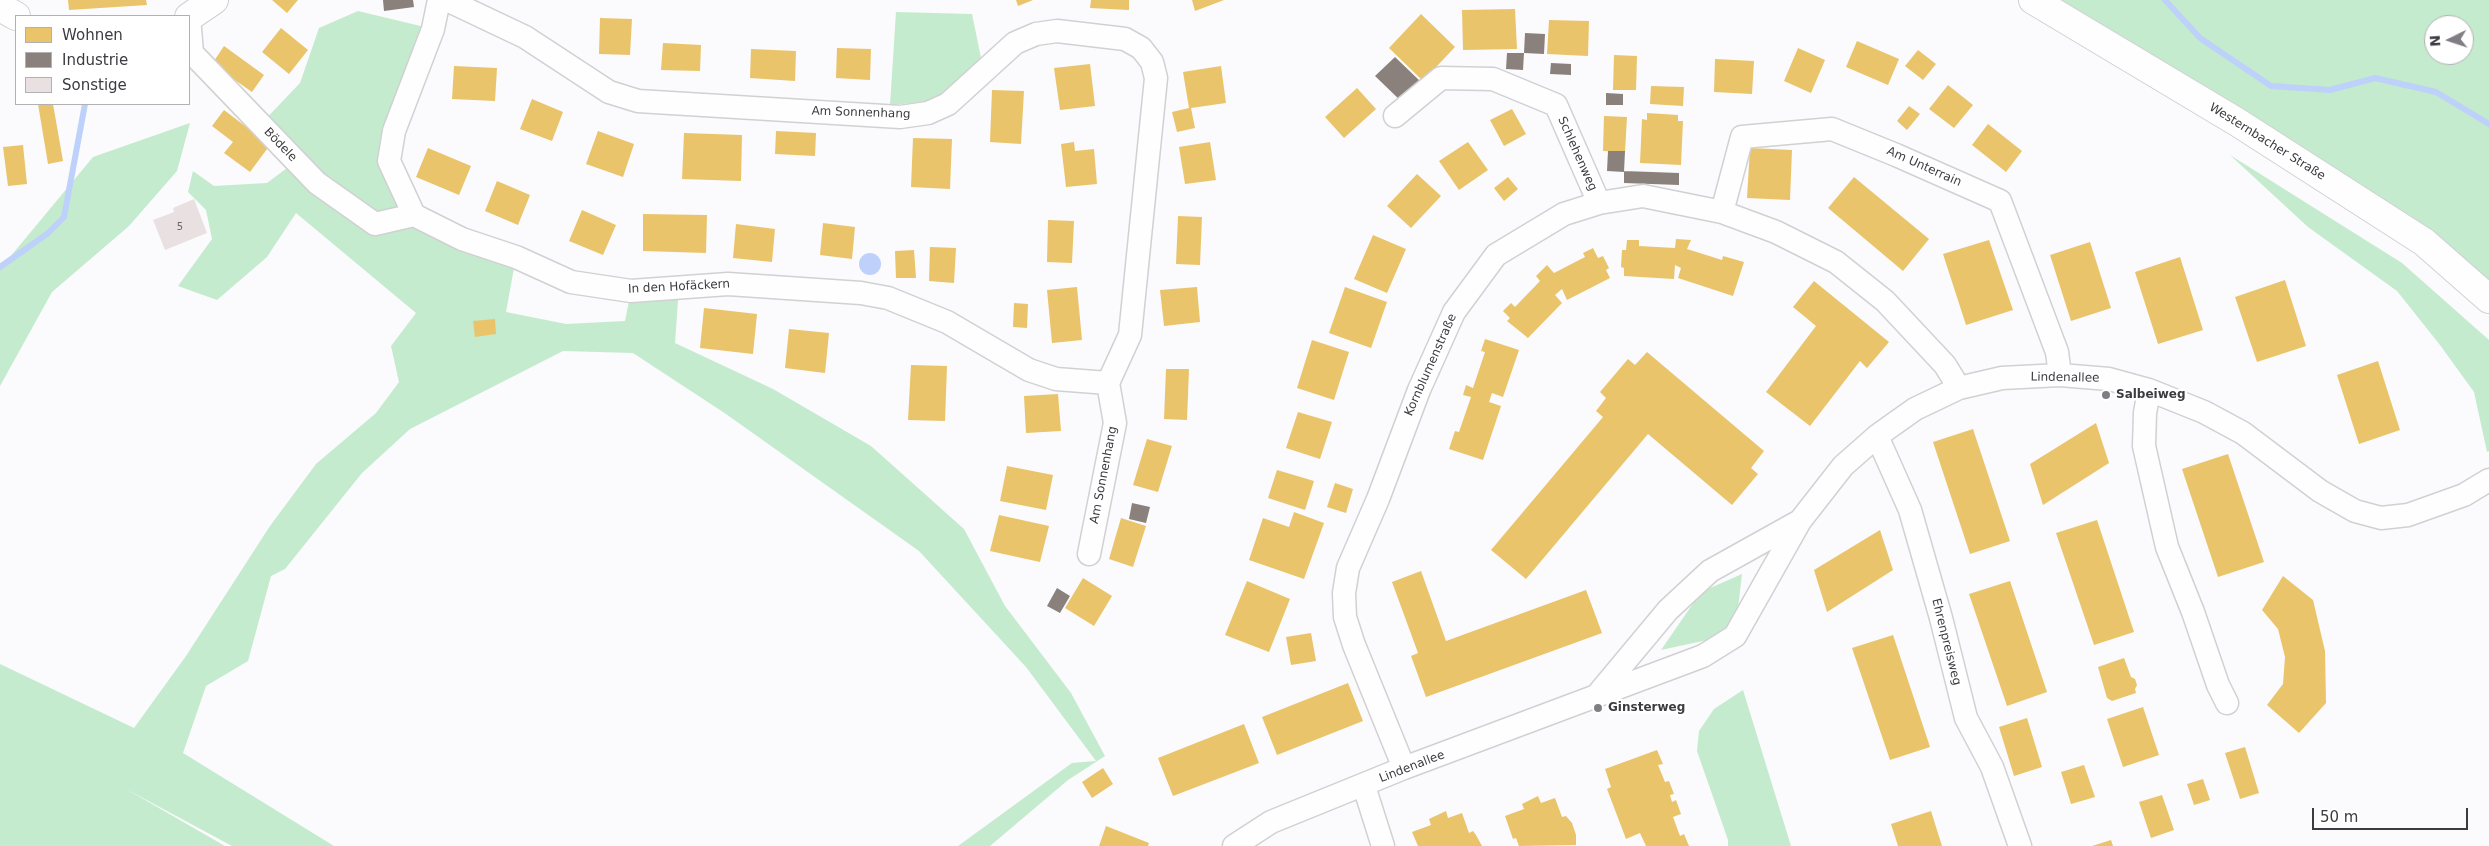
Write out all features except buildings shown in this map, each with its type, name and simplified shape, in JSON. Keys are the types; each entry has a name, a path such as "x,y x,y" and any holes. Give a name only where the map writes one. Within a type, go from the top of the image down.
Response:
{"street":[{"path":"190,16 214,0"},
{"path":"414,215 389,161 394,131 433,29 439,0"},
{"name":"Am Sonnenhang","path":"447,0 524,37 609,92 638,102 890,116 928,114 948,104 1015,43 1036,34 1057,31 1125,39 1141,48 1152,62 1156,78 1130,335 1108,383 1114,423 1089,554"},
{"name":"Westernbacher Straße","path":"2033,0 2237,122 2424,242 2489,299"},
{"path":"0,8 15,16"},
{"name":"Bödele","path":"190,29 192,53 317,183 375,224 414,215"},
{"name":"Schlehenweg","path":"1395,116 1441,78 1493,78 1556,104 1599,203"},
{"name":"Am Unterrain","path":"1722,212 1742,137 1832,129 2000,201 2057,352 2060,375"},
{"name":"Kornblumenstraße","path":"1404,768 1354,645 1345,617 1344,593 1348,568 1378,499 1419,390 1454,312 1496,255 1564,214 1599,203 1643,196 1722,212 1776,232 1836,262 1885,301 1945,365 1959,388"},
{"name":"In den Hofäckern","path":"414,215 462,239 516,257 571,282 631,291 728,284 861,293 888,298 947,322 1029,370 1056,380 1108,383"},
{"name":"Lindenallee","path":"1234,846 1271,822 1364,786 1404,768 1703,656 1735,636 1800,521 1843,466 1877,436 1915,409 1959,388 2002,378 2060,375 2108,379 2149,390 2204,412 2243,433 2320,491 2355,510 2381,518 2408,515 2464,495 2489,480"},
{"path":"2149,390 2145,413 2144,446 2167,547 2193,612 2218,685 2227,703"},
{"name":"Ehrenpreisweg","path":"1877,436 1910,510 1941,618 1966,718 1992,767 2020,846"},
{"path":"2464,495 2489,493"},
{"name":"Lindenallee","path":"1595,697 1668,610 1710,571 1800,521"},
{"path":"1364,786 1383,846"}],"green space":[{"path":"2033,0 2489,0 2489,299"},
{"path":"358,11 433,29 389,161 414,215 516,257 506,312 566,324 625,321 631,291 679,287 675,343 773,389 871,446 964,529 1005,606 1071,693 1105,756 1068,780 990,846 958,846 1072,763 1096,761 1026,667 919,551 726,414 633,353 563,351 410,429 362,473 285,569 271,576 248,661 206,686 183,753 334,846 232,846 126,789 225,846 0,846 0,664 134,728 186,656 270,526 316,464 376,413 399,382 391,346 416,313 296,213 267,257 217,300 178,286 212,239 206,210 188,192 193,171 214,186 267,183 295,162 260,125 300,83 319,28"},
{"path":"896,12 972,14 981,58 946,92 924,102 890,105"},
{"path":"190,123 177,171 129,226 52,292 0,386 0,269 93,157"},
{"path":"2230,155 2402,263 2489,340 2489,451 2487,452 2474,392 2397,291 2308,227"},
{"path":"1742,574 1737,617 1712,639 1661,650 1701,592"},
{"path":"1743,690 1791,846 1728,846 1728,840 1697,751 1699,731 1714,709"}],"water":[{"path":"866,253 874,253 881,260 881,268 874,275 866,275 859,268 859,260"}],"waterway":[{"path":"2165,0 2200,38 2271,86 2330,90 2375,78 2436,92 2489,124"},
{"path":"0,267 47,234 64,217 85,105"}],"place":[{"name":"Salbeiweg","path":"2106,395"},
{"name":"Ginsterweg","path":"1598,708"}]}
